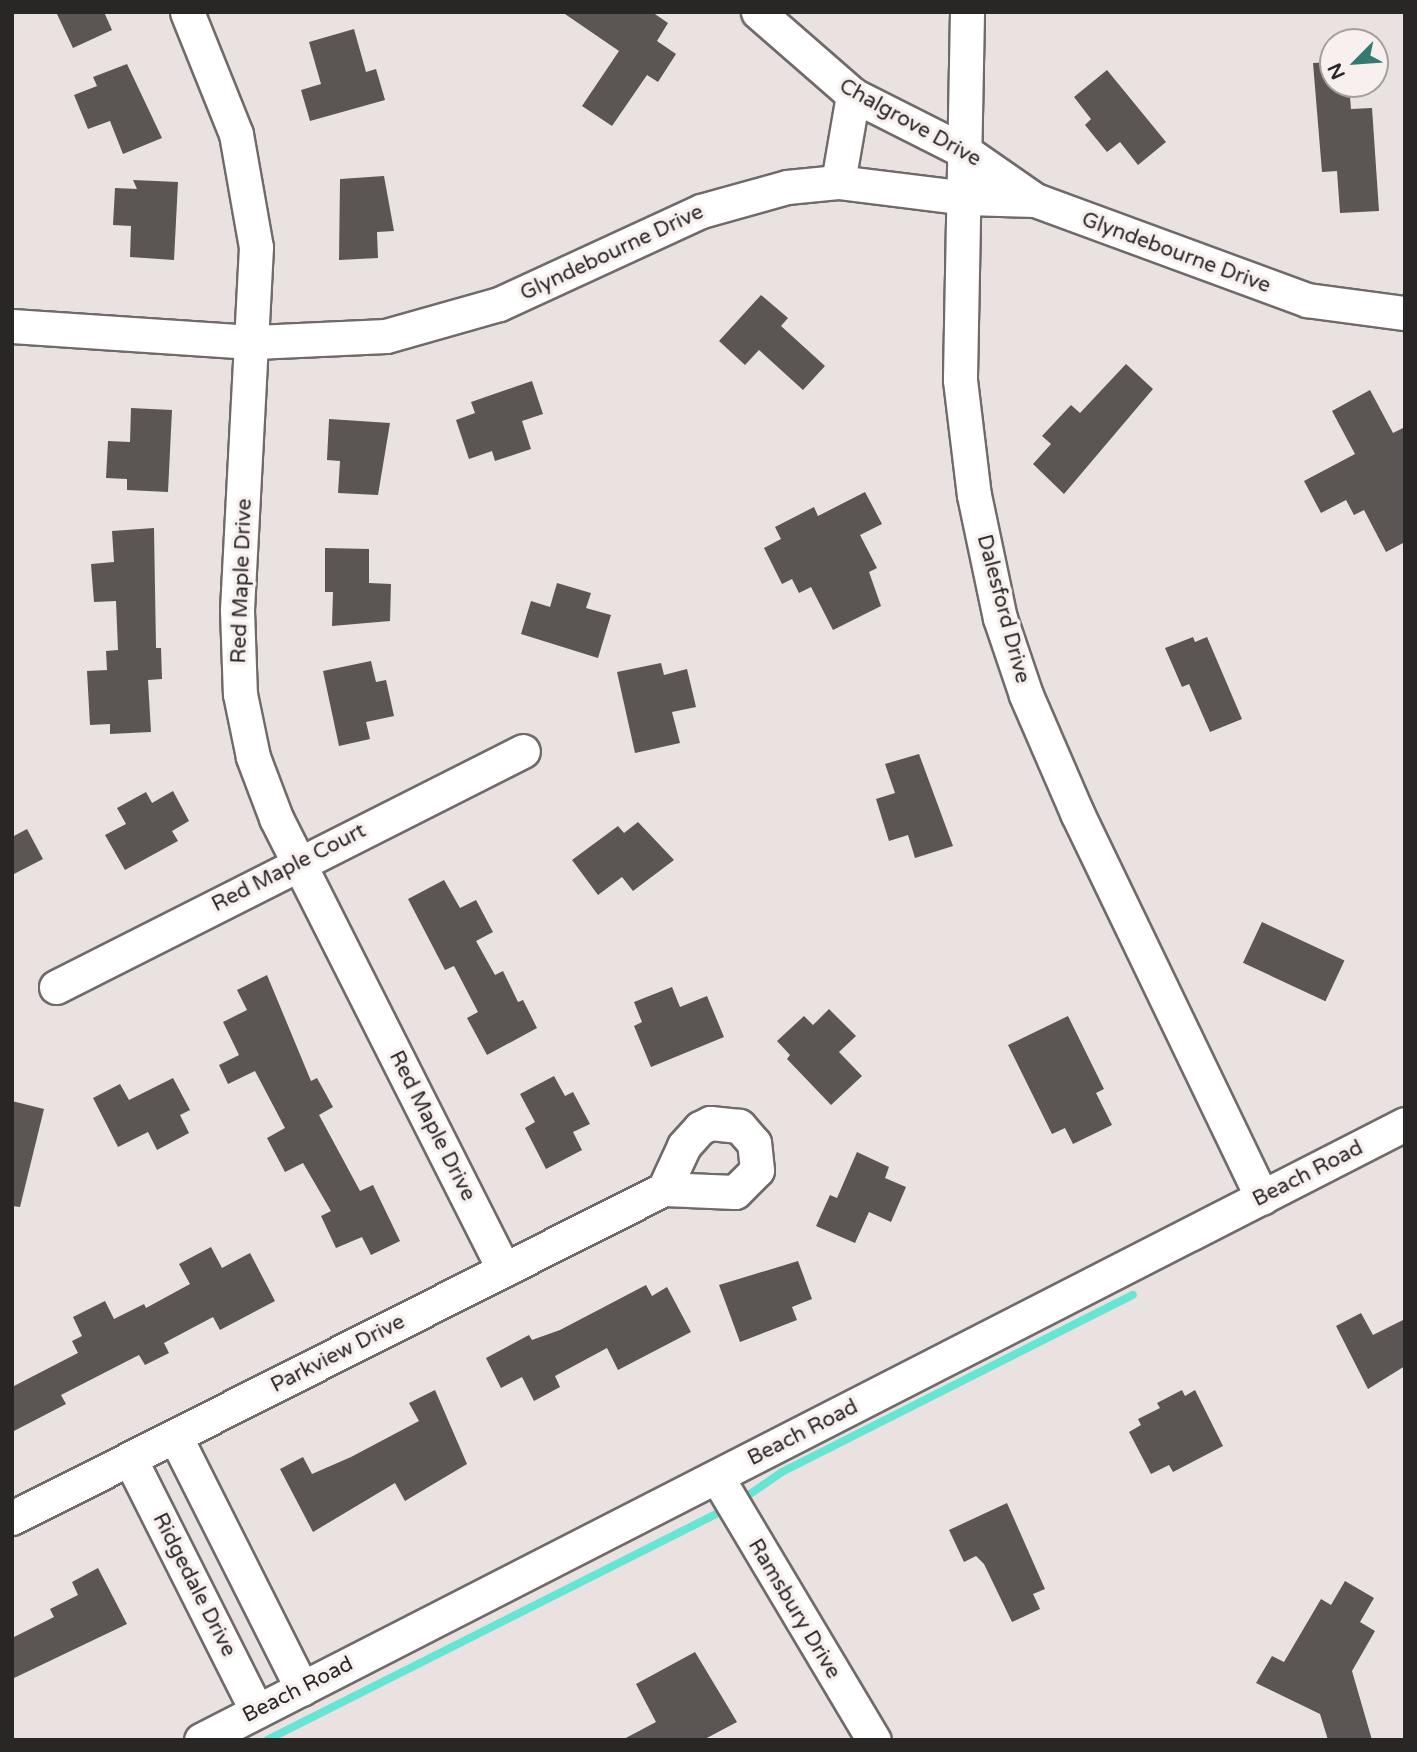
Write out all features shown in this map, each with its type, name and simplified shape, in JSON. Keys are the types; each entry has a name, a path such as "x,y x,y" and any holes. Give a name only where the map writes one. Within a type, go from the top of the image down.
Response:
{"street":[{"name":"Red Maple Drive","path":"187,12 216,74 247,177 256,247 255,342 237,610 240,694 260,777 299,863 504,1270"},
{"name":"Chalgrove Drive","path":"758,12 853,95 966,152 1035,200"},
{"name":"Dalesford Drive","path":"967,12 966,198 958,248 963,416 976,507 1010,652 1102,868 1262,1198"},
{"path":"838,181 853,95"},
{"name":"Glyndebourne Drive","path":"12,326 255,342 341,341 420,330 499,304 701,211 787,187 838,181 966,198 1035,200 1286,294 1405,313"},
{"name":"Red Maple Court","path":"56,987 523,751"},
{"name":"Beach Road","path":"201,1740 1405,1124"},
{"name":"Parkview Drive","path":"12,1518 664,1189"},
{"path":"175,1436 302,1689"},
{"name":"Ridgedale Drive","path":"130,1459 257,1711"},
{"name":"Ramsbury Drive","path":"717,1477 874,1740"}],"building":[{"path":"56,12 104,12 112,30 73,48"},
{"path":"562,12 652,12 668,23 657,41 676,54 658,82 647,75 612,126 582,106 619,51"},
{"path":"354,29 366,72 376,69 385,100 310,121 301,90 321,84 309,42"},
{"path":"1313,63 1319,63 1319,98 1350,98 1351,109 1372,108 1379,211 1340,213 1337,171 1322,172"},
{"path":"127,64 162,138 123,154 110,121 88,129 74,95 97,86 93,77"},
{"path":"1107,70 1166,142 1138,165 1120,142 1107,152 1085,125 1091,119 1074,97"},
{"path":"384,176 394,231 377,232 378,258 339,260 340,179"},
{"path":"133,180 178,182 174,260 130,257 131,226 113,225 115,188 137,189"},
{"path":"761,295 788,318 781,326 825,366 803,390 759,350 745,365 719,341"},
{"path":"1126,364 1153,389 1064,494 1033,464 1051,444 1042,436 1071,405 1080,413"},
{"path":"532,381 543,414 522,421 531,449 495,461 492,451 469,459 456,420 475,413 471,402"},
{"path":"1370,390 1393,433 1405,427 1405,542 1386,552 1364,510 1354,515 1346,500 1321,513 1304,481 1355,454 1332,411"},
{"path":"131,408 172,410 168,492 127,490 127,479 106,478 108,441 130,442"},
{"path":"329,419 390,423 378,495 338,493 340,461 327,460"},
{"path":"865,492 882,524 860,535 877,568 869,572 881,606 833,630 811,587 799,593 792,579 782,584 764,548 781,539 775,527 814,507 818,516"},
{"path":"154,528 156,648 161,648 162,679 148,680 151,732 110,734 110,724 90,725 87,671 107,670 106,651 118,650 116,601 94,602 91,564 114,562 112,531"},
{"path":"325,548 369,549 369,583 391,584 390,621 332,626 333,592 325,592"},
{"path":"557,583 591,593 586,608 611,615 598,658 521,634 531,601 550,607"},
{"path":"1193,637 1195,642 1207,637 1242,719 1210,732 1189,684 1182,687 1165,648"},
{"path":"371,661 376,682 386,680 394,716 366,722 370,739 339,746 323,671"},
{"path":"661,663 664,675 687,669 696,707 672,712 680,743 635,753 617,672"},
{"path":"919,754 953,846 915,858 908,835 889,841 876,799 895,793 885,764"},
{"path":"173,791 189,821 172,831 178,841 125,870 105,835 126,824 117,808 146,792 152,803"},
{"path":"638,822 674,860 633,891 622,877 598,895 572,860 618,826 624,833"},
{"path":"27,829 43,859 12,875 12,837"},
{"path":"444,880 460,908 476,900 493,932 476,941 495,975 503,971 518,1002 523,1000 537,1028 487,1055 467,1018 478,1012 454,966 445,970 408,899"},
{"path":"1262,922 1344,960 1325,1001 1243,963"},
{"path":"267,975 311,1081 317,1078 333,1107 319,1115 360,1191 373,1185 400,1241 371,1255 362,1237 336,1248 321,1216 331,1211 303,1163 285,1172 267,1138 285,1128 255,1071 228,1084 219,1065 239,1055 223,1022 247,1010 237,990"},
{"path":"672,987 680,1007 707,996 724,1037 651,1067 634,1026 642,1022 634,1002"},
{"path":"829,1009 856,1036 839,1052 862,1076 831,1105 787,1059 790,1055 777,1041 804,1016 813,1025"},
{"path":"1068,1016 1104,1089 1096,1093 1112,1125 1073,1144 1065,1128 1052,1134 1008,1045"},
{"path":"554,1076 565,1096 573,1092 590,1124 573,1132 582,1150 546,1169 525,1128 535,1122 520,1094"},
{"path":"173,1078 190,1110 180,1115 189,1133 157,1150 148,1132 118,1147 93,1098 120,1084 129,1100"},
{"path":"12,1101 44,1109 20,1207 12,1206"},
{"path":"857,1152 889,1167 885,1178 906,1187 891,1222 869,1212 855,1243 816,1226 830,1195 837,1198"},
{"path":"211,1247 222,1268 250,1253 275,1301 220,1330 213,1317 164,1343 169,1353 145,1365 139,1355 61,1395 66,1404 12,1432 12,1387 78,1353 72,1341 82,1336 73,1317 105,1301 114,1319 144,1304 146,1308 190,1284 179,1264"},
{"path":"798,1261 812,1299 792,1307 797,1320 740,1342 719,1285"},
{"path":"646,1285 652,1296 667,1287 691,1332 618,1370 607,1348 555,1376 560,1387 534,1401 522,1377 501,1388 486,1358 529,1335 532,1340 560,1330"},
{"path":"1361,1313 1373,1335 1405,1319 1405,1366 1368,1389 1336,1326"},
{"path":"435,1390 467,1464 405,1501 395,1483 313,1532 280,1469 303,1457 312,1474 351,1457 419,1421 409,1403"},
{"path":"1182,1390 1185,1396 1195,1390 1223,1446 1173,1472 1169,1465 1151,1474 1129,1432 1141,1425 1138,1419 1160,1408 1157,1403"},
{"path":"1007,1503 1045,1589 1033,1594 1040,1609 1012,1622 984,1564 976,1556 964,1562 949,1530"},
{"path":"98,1568 127,1624 12,1679 12,1638 54,1617 50,1609 78,1595 72,1582"},
{"path":"1345,1581 1374,1598 1360,1622 1375,1631 1352,1671 1372,1740 1328,1740 1320,1714 1256,1683 1272,1656 1284,1662 1321,1599 1331,1605"},
{"path":"695,1652 737,1722 703,1740 622,1740 656,1722 636,1684"}],"waterway":[{"path":"740,1501 782,1472 1133,1295"},
{"path":"267,1740 728,1508"}]}
